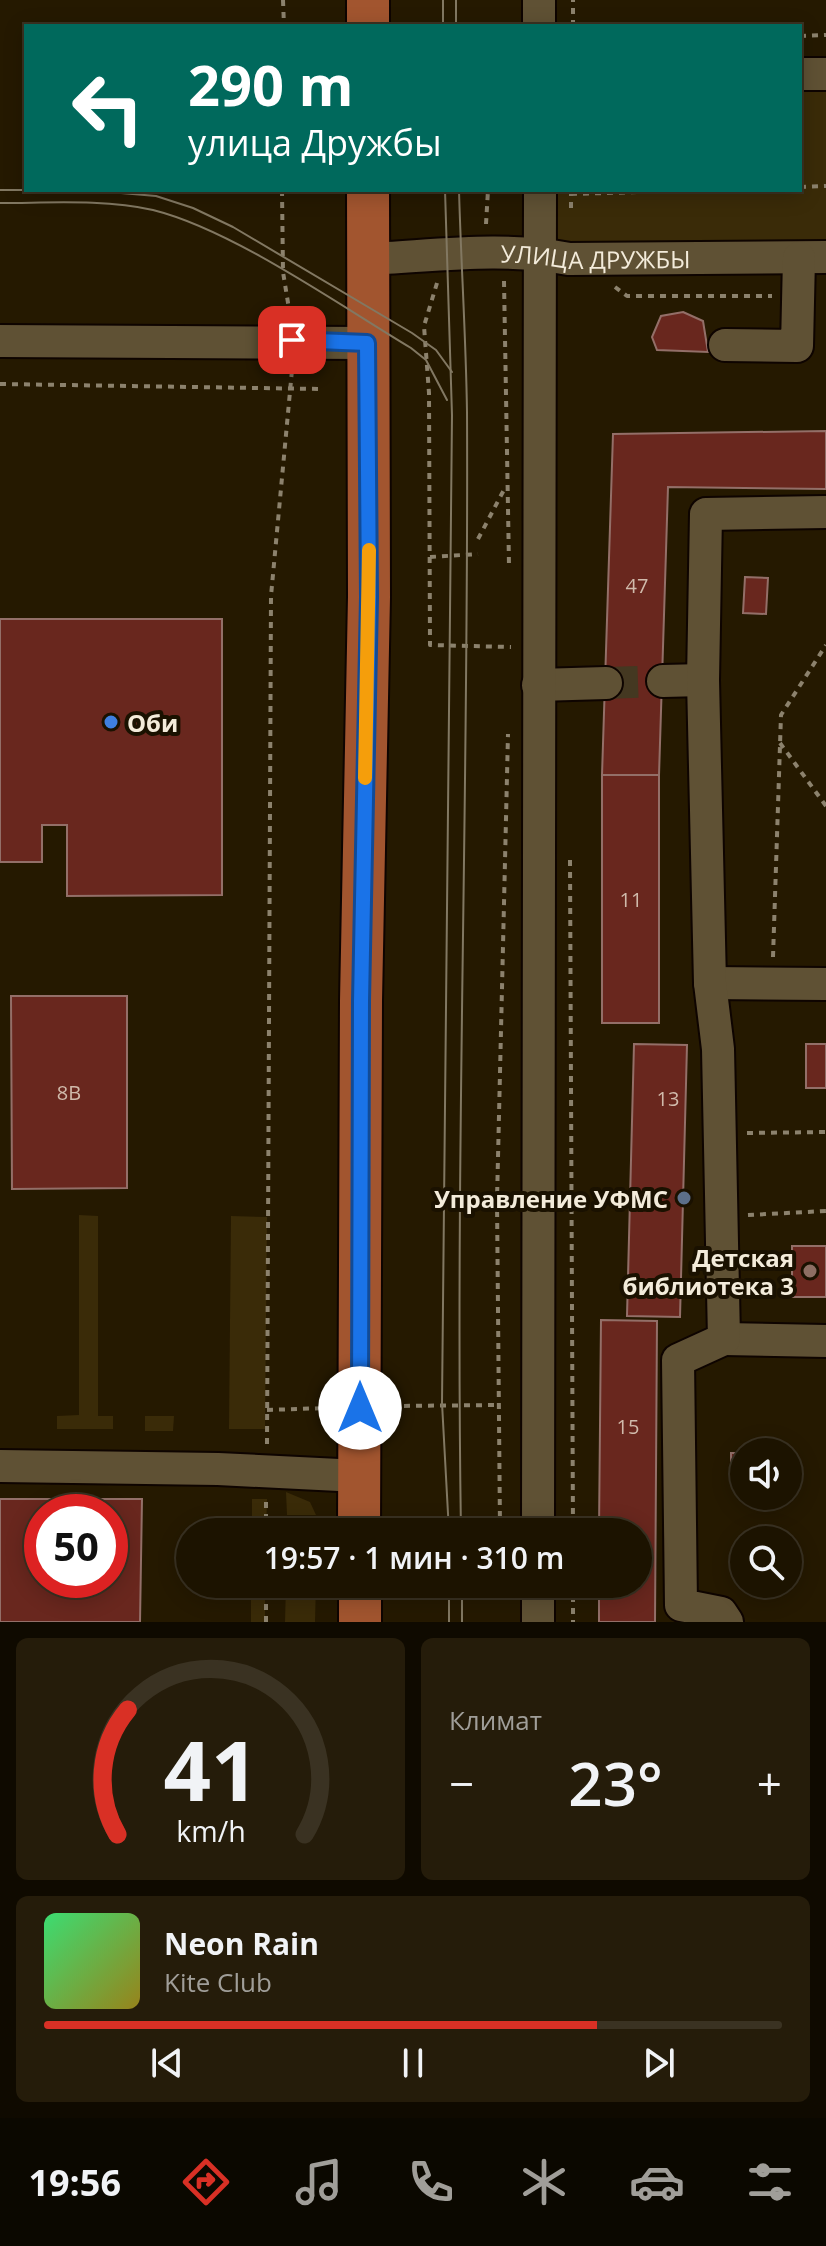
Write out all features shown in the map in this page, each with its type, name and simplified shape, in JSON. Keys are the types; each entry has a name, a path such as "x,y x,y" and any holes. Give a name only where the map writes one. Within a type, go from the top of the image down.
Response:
{"main road":[{"path":"368,0 368,24"},
{"path":"359,1518 361,1001 369,597 368,192"},
{"path":"360,1598 360,1622"}],"street":[{"path":"539,0 539,24"},
{"path":"802,74 826,74"},
{"path":"538,1518 538,685 554,256 561,192"},
{"name":"УЛИЦА ДРУЖБЫ","path":"368,259 461,252 554,256 812,258"},
{"path":"725,345 797,346 812,258"},
{"path":"0,341 367,343"},
{"path":"724,1339 718,1049 710,983 703,680 706,514 826,512"},
{"path":"663,681 703,680"},
{"path":"538,685 606,683"},
{"path":"710,983 826,984"},
{"path":"727,1622 721,1613 681,1605 678,1360 724,1339 826,1341"},
{"path":"0,1466 218,1469 359,1476"},
{"path":"538,1598 538,1622"}],"path":[{"path":"283,0 284,24"},
{"path":"573,0 573,24"},
{"path":"802,36 826,35"},
{"path":"802,187 826,186"},
{"path":"282,192 283,272 292,326"},
{"path":"488,192 488,253"},
{"path":"554,256 561,192"},
{"path":"447,283 437,283 424,326 429,393 430,645 511,647"},
{"path":"266,1518 271,596 292,364"},
{"path":"0,384 322,389"},
{"path":"478,539 507,484"},
{"path":"430,557 478,554"},
{"path":"773,983 781,715 826,645"},
{"path":"780,743 826,806"},
{"path":"570,855 573,1518"},
{"path":"720,1134 826,1132"},
{"path":"722,1217 826,1211"},
{"path":"266,1598 266,1622"},
{"path":"573,1598 573,1622"}],"shaded area":[{"path":"802,88 826,88 826,246 554,247 555,192 802,192"},
{"path":"79,1215 98,1216 98,1416 113,1416 113,1429 57,1429 57,1416 79,1415"},
{"path":"231,1216 267,1217 265,1429 229,1429"},
{"path":"145,1416 174,1416 173,1431 145,1431"},
{"path":"286,1492 310,1502 316,1515 287,1515"},
{"path":"252,1499 267,1499 266,1518 252,1518"},
{"path":"251,1598 265,1598 265,1622 251,1622"},
{"path":"286,1598 316,1598 315,1622 285,1622"}],"building":[{"path":"683,312 703,321 708,352 657,350 652,337 661,316"},
{"path":"826,431 826,489 668,487 659,775 602,775 613,434"},
{"path":"745,577 768,578 766,614 743,613"},
{"name":"Оби","path":"0,619 222,619 222,895 67,896 67,825 42,825 42,862 0,862"},
{"path":"602,775 659,775 659,1023 602,1023"},
{"path":"11,996 127,996 127,1188 12,1189"},
{"path":"634,1044 687,1045 680,1317 627,1316"},
{"path":"806,1044 826,1044 826,1088 806,1088"},
{"path":"792,1246 826,1246 826,1297 792,1297"},
{"path":"601,1320 657,1321 655,1622 599,1622 599,1598 652,1598 652,1518 599,1518"},
{"path":"0,1499 24,1499 24,1598 128,1598 128,1499 142,1499 140,1622 0,1622"}],"tunnel":[{"path":"606,683 663,681"}],"tram line":[{"path":"443,0 443,24"},
{"path":"456,0 456,24"},
{"path":"0,190 24,190"},
{"path":"109,192 156,196 193,208 233,227 412,333 436,350 452,372"},
{"path":"445,192 452,415 442,1403 448,1518"},
{"path":"459,192 467,412 461,1518"},
{"path":"0,203 115,204 153,210 217,234 285,270 411,348 426,360 447,400"},
{"path":"449,1598 449,1622"},
{"path":"462,1598 462,1622"}],"slow traffic":[{"path":"365,778 369,550"}],"place":[{"name":"Оби","path":"111,722"},
{"name":"Управление УФМС","path":"684,1198"},
{"name":"Детская библиотека 3","path":"810,1271"}],"route":[{"path":"292,340 367,343 369,597 361,1001 360,1408"}]}
